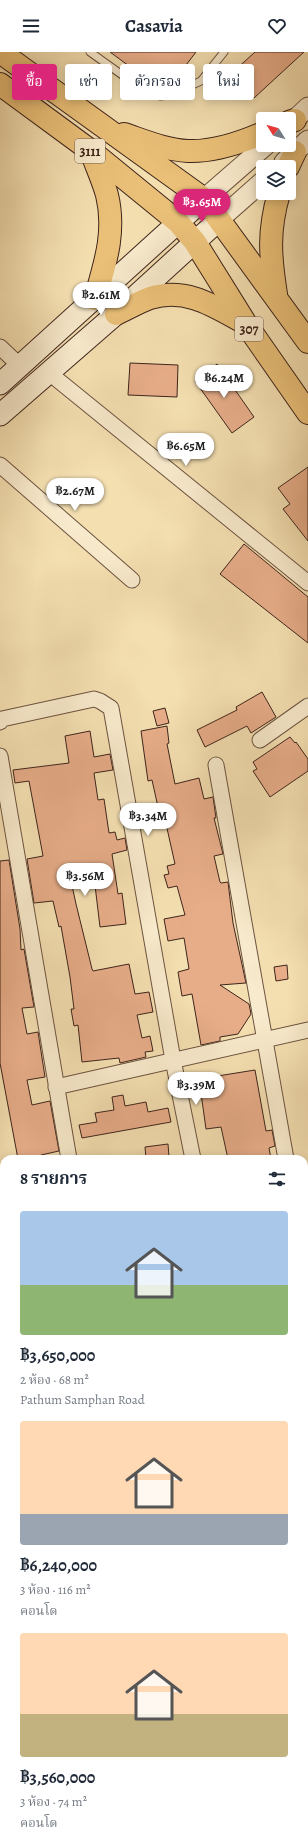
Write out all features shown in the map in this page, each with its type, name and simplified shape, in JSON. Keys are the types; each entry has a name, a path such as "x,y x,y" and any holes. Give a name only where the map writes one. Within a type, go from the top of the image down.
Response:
{"main road":[{"name":"3111","path":"0,52 204,199"},
{"name":"3111","path":"0,84 91,151 178,222"},
{"path":"102,126 164,148 188,151 223,146 245,141 256,136"},
{"path":"91,151 106,193 110,212 111,232 108,255 95,299"},
{"path":"0,384 204,199 277,297 308,342"},
{"path":"277,297 272,266 270,235 278,200"},
{"path":"0,415 116,314 220,219"},
{"path":"178,222 195,242"},
{"name":"307","path":"195,242 246,324 308,413"},
{"path":"116,314 151,298 175,295 204,300 246,324"}],"street":[{"path":"204,199 258,152"},
{"path":"288,160 297,153"},
{"path":"220,219 256,187"},
{"path":"0,347 20,366"},
{"path":"48,372 308,583"},
{"path":"0,465 132,580"},
{"path":"0,722 2,719 94,699 112,708 173,1060 192,1155"},
{"path":"260,740 308,706"},
{"path":"0,756 67,1155"},
{"path":"216,765 285,1155"},
{"path":"56,1087 308,1030"}],"lane":[{"path":"90,52 139,87 149,93 160,96 170,95 201,81 224,52"}],"building":[{"path":"110,52 196,52 187,64 126,64"},
{"path":"255,52 304,52 254,98 254,64 242,64"},
{"path":"130,363 178,365 177,397 128,395"},
{"path":"217,364 254,417 232,433 195,381"},
{"path":"308,467 308,541 283,509 290,504 278,488"},
{"path":"244,544 308,597 308,643 220,574"},
{"path":"262,692 276,717 251,733 247,726 205,747 197,730 237,710 236,707"},
{"path":"165,708 169,723 157,726 153,711"},
{"path":"167,726 169,743 167,744 175,784 199,778 204,799 213,797 216,818 214,818 223,854 214,856 220,882 228,882 233,923 246,983 220,985 249,1004 251,1014 238,1034 220,1037 220,1041 201,1045 192,994 182,996 178,972 189,969 184,938 168,941 164,919 185,915 177,886 168,888 164,875 169,874 167,866 175,864 162,806 158,807 152,780 148,781 141,731"},
{"path":"90,731 94,757 110,754 113,770 94,773 98,800 104,799 109,833 115,832 117,840 125,838 127,850 112,854 118,894 122,893 126,924 100,927 94,877 71,881 76,904 93,971 129,964 135,994 149,992 153,1012 137,1015 142,1038 150,1036 153,1051 145,1052 146,1057 120,1063 119,1058 82,1062 78,1025 74,1026 71,1009 74,1009 61,926 59,927 53,901 34,903 27,859 43,856 29,781 15,783 13,770 69,763 65,736"},
{"path":"290,737 295,743 296,742 308,759 308,771 270,797 253,771 257,769 253,762"},
{"path":"9,860 20,929 21,950 24,949 34,1007 22,1008 27,1034 38,1032 45,1077 27,1080 32,1105 50,1101 59,1151 41,1155 17,1155 0,1063 0,861"},
{"path":"287,965 288,979 276,981 274,967"},
{"path":"255,1070 266,1131 272,1130 275,1146 269,1148 270,1155 227,1155 221,1127 206,1129 199,1079"},
{"path":"123,1095 125,1106 146,1102 148,1112 168,1108 171,1122 82,1138 79,1125 97,1122 95,1113 114,1110 112,1097"},
{"path":"168,1144 169,1155 146,1155 145,1147"}]}
